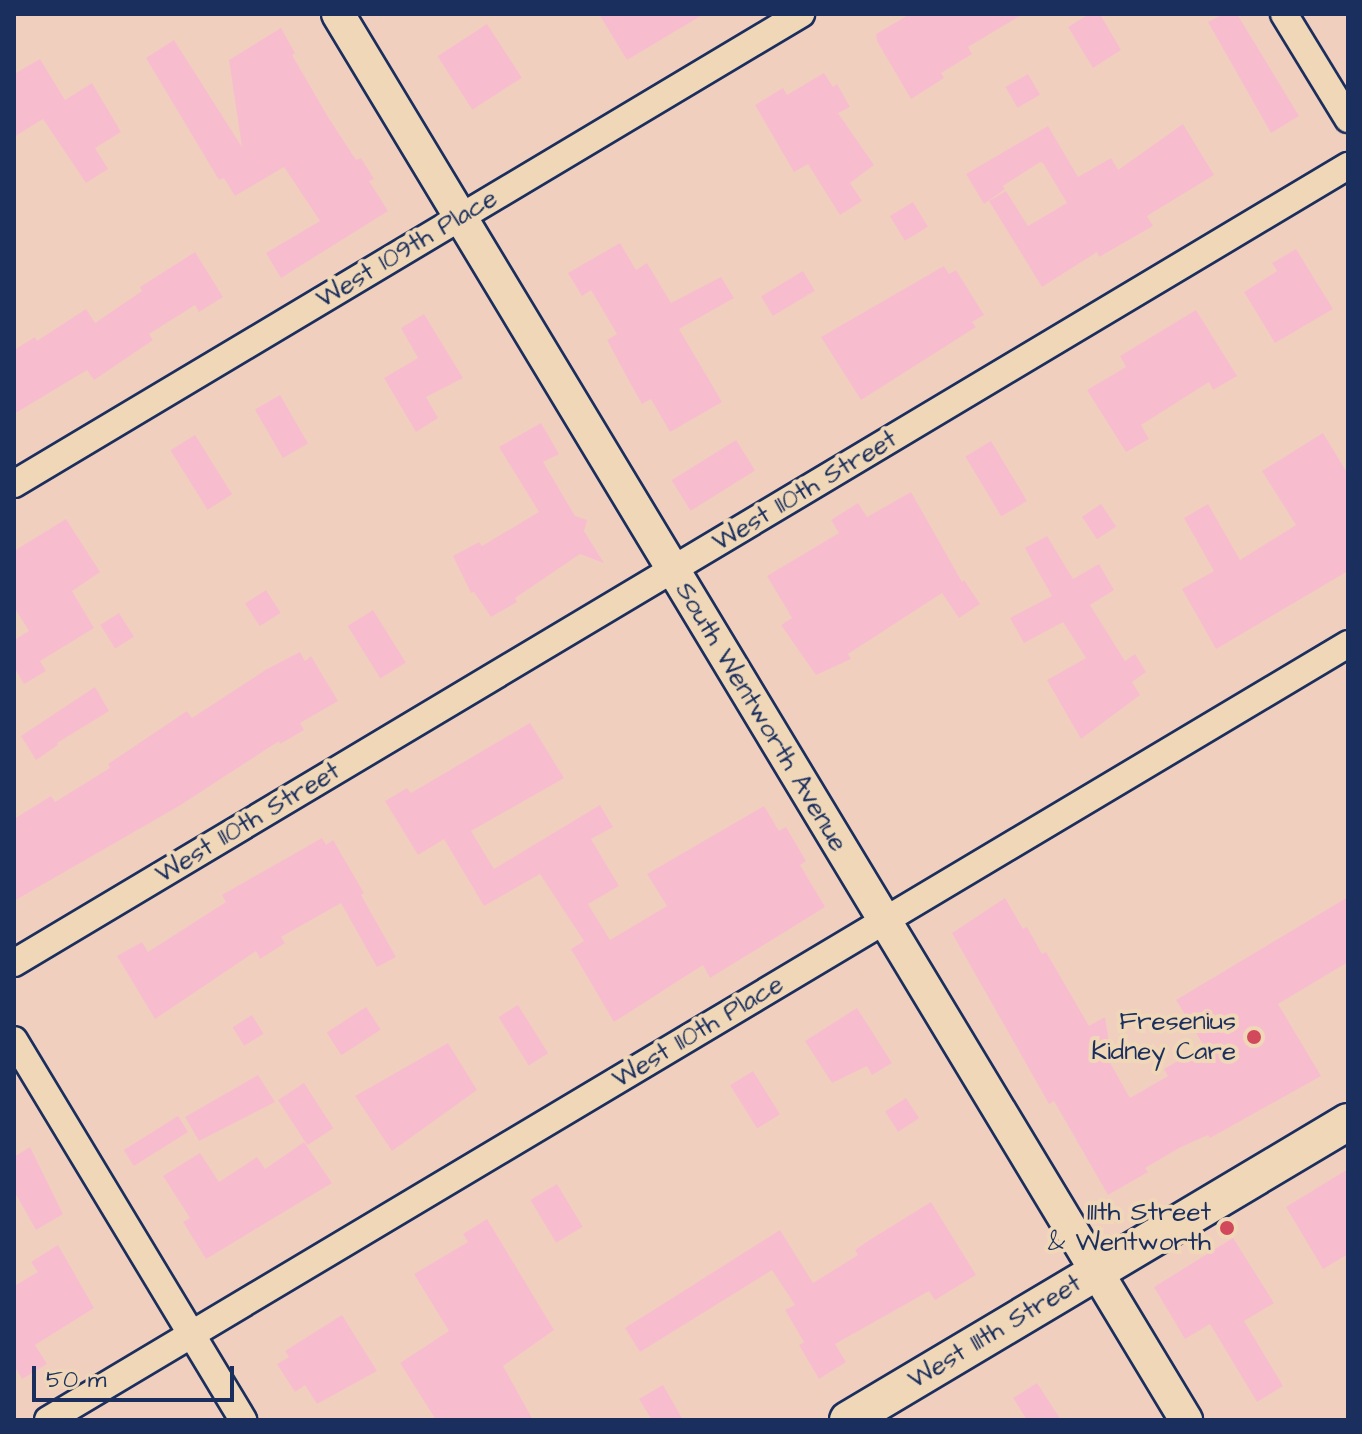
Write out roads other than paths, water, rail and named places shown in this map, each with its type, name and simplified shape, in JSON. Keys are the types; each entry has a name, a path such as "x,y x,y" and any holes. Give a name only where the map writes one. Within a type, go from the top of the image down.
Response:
{"main road":[{"name":"West 111th Street","path":"848,1420 1348,1122"}],"street":[{"name":"South Wentworth Avenue","path":"338,14 1186,1420"},
{"name":"West 109th Place","path":"14,484 801,14"},
{"path":"1284,14 1348,119"},
{"name":"West 110th Street","path":"14,963 1348,166"},
{"name":"West 110th Place","path":"48,1420 1348,644"},
{"path":"14,1040 243,1420"}],"place":[{"name":"Fresenius Kidney Care","path":"1254,1037"},
{"name":"111th Street & Wentworth","path":"1227,1228"}]}
